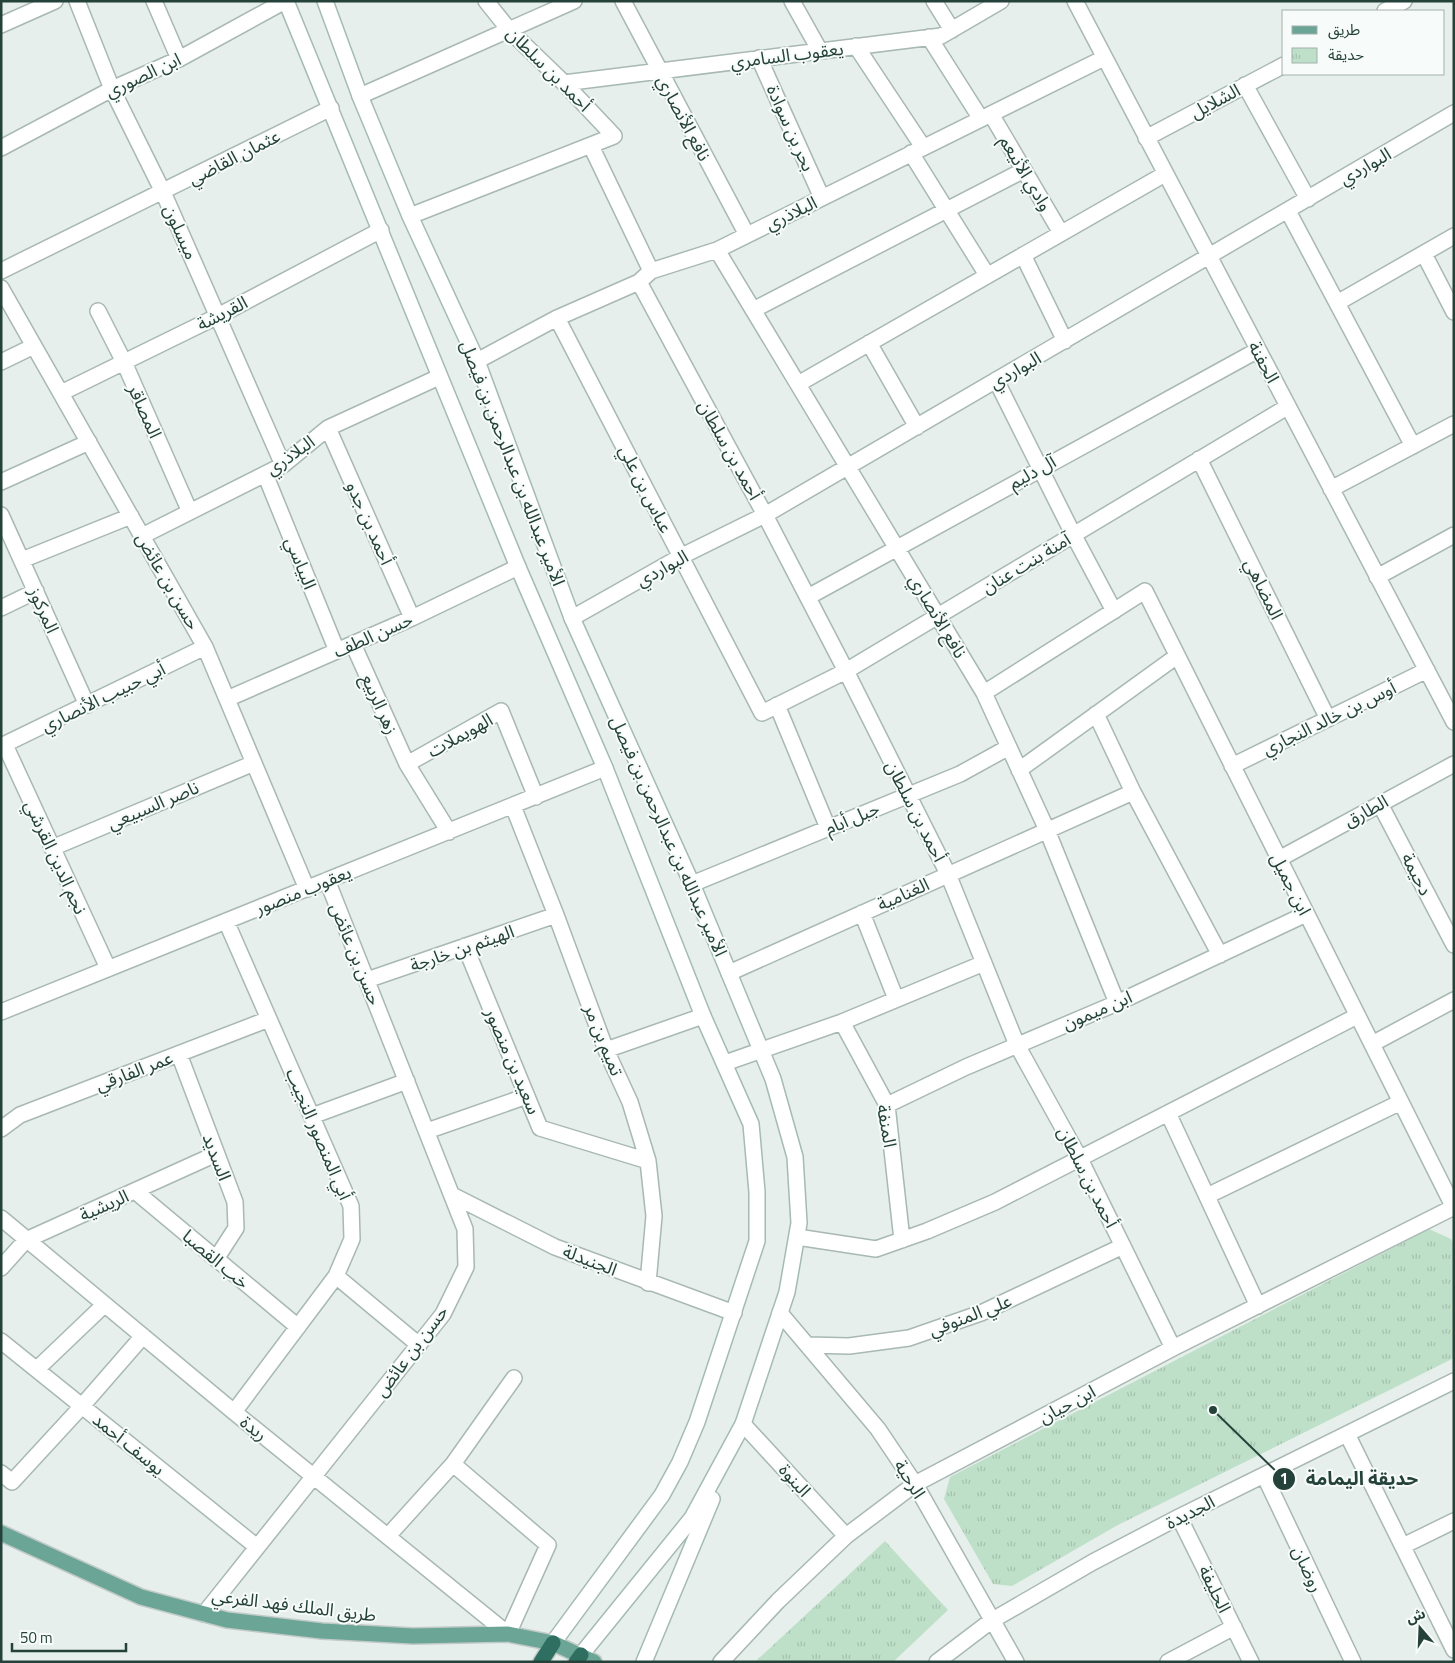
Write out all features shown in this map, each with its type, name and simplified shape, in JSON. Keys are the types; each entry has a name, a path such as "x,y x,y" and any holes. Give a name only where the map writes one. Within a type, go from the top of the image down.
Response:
{"highway":[{"path":"541,1662 553,1643"}],"main road":[{"name":"طريق الملك فهد الفرعي","path":"1,1533 142,1597 227,1620 322,1631 413,1636 508,1634 553,1643 584,1659"}],"street":[{"path":"1,25 55,1"},
{"name":"ميسلون","path":"76,1 112,89 163,192 283,465"},
{"path":"154,1 179,59"},
{"name":"ابن الصوري","path":"1,148 112,89 179,59 286,1"},
{"name":"الأمير عبدالله بن عبدالرحمن بن فيصل","path":"286,1 518,568 605,768 703,1016 751,1124 757,1192 757,1242 697,1422 680,1462 662,1495 553,1643"},
{"name":"الأمير عبدالله بن عبدالرحمن بن فيصل","path":"325,1 360,96 410,216 477,361 572,618 692,884 773,1079 795,1157 799,1223 787,1292 743,1424 692,1518 584,1659"},
{"name":"أحمد بن سلطان","path":"486,1 510,31 564,82 614,136 591,146"},
{"path":"360,96 574,1"},
{"name":"نافع الأنصاري","path":"623,1 747,235"},
{"path":"792,1 820,51"},
{"path":"934,1 952,30"},
{"name":"يعقوب السامري","path":"564,82 941,36 1001,1"},
{"name":"الحفنة","path":"1075,1 1454,722"},
{"path":"1387,10 1404,1"},
{"name":"وادي الأنيعم","path":"929,37 1024,170 1061,233"},
{"path":"856,46 917,150 947,210 988,275"},
{"name":"بحر بن سوادة","path":"759,58 822,198"},
{"name":"البلاذري","path":"477,361 558,318 639,282 652,271 717,250 1104,58"},
{"name":"الشلايل","path":"1146,138 1282,66"},
{"path":"1245,85 1308,199"},
{"name":"عثمان القاضي","path":"1,271 331,108"},
{"name":"البواردي","path":"572,618 680,557 765,515 1454,114"},
{"path":"410,216 591,146 652,271"},
{"path":"753,310 1024,170"},
{"path":"798,384 1165,174"},
{"path":"1288,211 1413,446"},
{"name":"القريشة","path":"61,393 218,316 380,230"},
{"path":"1337,303 1454,236"},
{"name":"نافع الأنصاري","path":"717,250 984,693 1047,830 1117,1002"},
{"path":"1424,254 1454,312"},
{"path":"1023,255 1065,341"},
{"name":"أحمد بن سلطان","path":"639,282 808,597 948,874 1017,1045 1080,1159 1173,1348"},
{"name":"حسن بن عائض","path":"1,288 206,647 307,889"},
{"name":"المصاقر","path":"98,311 124,362 190,512"},
{"name":"عباس بن علي","path":"558,318 762,713"},
{"path":"869,343 917,427"},
{"path":"1,362 34,346"},
{"name":"آل دليم","path":"808,597 1258,350"},
{"name":"البلاذري","path":"142,536 283,465 328,428 439,377"},
{"path":"996,380 1114,611"},
{"name":"آمنة بنت عنان","path":"762,713 846,671 1288,406"},
{"path":"1331,489 1454,424"},
{"name":"أحمد بن جدو","path":"328,428 412,618"},
{"path":"1,482 89,442"},
{"name":"المضاهي","path":"1199,459 1328,719"},
{"name":"البياسي","path":"265,474 337,651"},
{"name":"المركوز","path":"1,515 87,705"},
{"path":"22,560 131,516"},
{"path":"1377,577 1454,535"},
{"name":"حسن الطف","path":"227,699 412,618 518,568"},
{"path":"1,608 36,591"},
{"name":"ابن جميل","path":"984,693 1144,592 1454,1207"},
{"name":"زهر الربيع","path":"353,644 407,764"},
{"name":"أبي حبيب الأنصاري","path":"3,746 206,647"},
{"path":"1019,770 1177,656"},
{"name":"أوس بن خالد النجاري","path":"1232,766 1427,670"},
{"path":"777,705 828,828"},
{"name":"الهويملات","path":"449,832 407,764 501,711 536,797"},
{"path":"1096,714 1133,792 1220,954"},
{"name":"نجم الدين القرشي","path":"3,746 108,968"},
{"name":"جبل أبام","path":"692,884 960,774 1009,747"},
{"name":"ناصر السبيعي","path":"52,848 254,763"},
{"name":"الطارق","path":"1279,859 1454,764"},
{"name":"يعقوب منصور","path":"1,1012 605,768"},
{"name":"الغنامية","path":"729,973 1133,792"},
{"name":"دحيمة","path":"1380,804 1454,945"},
{"name":"تميم بن مر","path":"513,806 606,1050 630,1102 648,1161 654,1216 648,1283"},
{"name":"حسن بن عائض","path":"204,1614 443,1314 466,1267 466,1229 327,880"},
{"path":"862,913 896,999"},
{"name":"ابن ميمون","path":"886,1105 1117,1002 1306,914"},
{"name":"الهيثم بن خارجة","path":"367,980 556,915"},
{"name":"أبي المنصور النجيب","path":"226,921 351,1206 352,1239 336,1276 234,1412"},
{"name":"سعيد بن منصور","path":"465,946 540,1128 648,1161"},
{"path":"725,1063 842,1022 984,963"},
{"path":"1372,1044 1454,1000"},
{"path":"606,1050 703,1016"},
{"path":"797,1237 876,1248 902,1240 996,1202 1358,1016"},
{"name":"عمر الفارقي","path":"1,1129 20,1115 269,1019"},
{"name":"المنفة","path":"842,1022 886,1105 902,1240"},
{"name":"السديد","path":"178,1054 235,1202 236,1228 216,1259"},
{"path":"312,1116 407,1080"},
{"path":"427,1131 527,1096"},
{"path":"1207,1196 1401,1102"},
{"path":"1168,1113 1258,1306"},
{"name":"الريشية","path":"1,1268 26,1240 216,1154"},
{"name":"خب القصبا","path":"135,1191 298,1327"},
{"name":"الجنيدلة","path":"452,1194 555,1247 648,1283 734,1313"},
{"name":"ابن حيان","path":"721,1662 778,1601 846,1536 915,1484 1173,1348 1454,1207"},
{"name":"ريدة","path":"1,1218 234,1412 508,1634"},
{"name":"علي المنوفي","path":"807,1345 849,1346 909,1338 982,1313 1123,1246"},
{"path":"336,1276 419,1345"},
{"path":"37,1369 104,1304"},
{"name":"الرحية","path":"780,1313 878,1429 915,1484 991,1621 1016,1662"},
{"path":"6,1477 82,1406 143,1336"},
{"name":"يوسف أحمد","path":"1,1341 257,1547"},
{"path":"388,1536 453,1464 514,1378"},
{"name":"الجديدة","path":"937,1662 991,1621 1094,1562 1179,1517 1454,1381"},
{"path":"644,1662 743,1424"},
{"name":"البنوة","path":"743,1424 846,1536"},
{"path":"1347,1434 1454,1650"},
{"path":"453,1464 548,1545 508,1634"},
{"name":"روضان","path":"1264,1475 1353,1662"},
{"name":"الحليفة","path":"1179,1517 1251,1662"},
{"path":"1403,1546 1454,1521"},
{"path":"1168,1662 1234,1627"}],"green space":[{"path":"1429,1229 1451,1239 1454,1245 1454,1358 1116,1526 1012,1586 993,1584 944,1499 950,1477"},
{"path":"885,1541 948,1610 893,1662 755,1662"}],"place":[{"name":"حديقة اليمامة","path":"1213,1410"}]}
